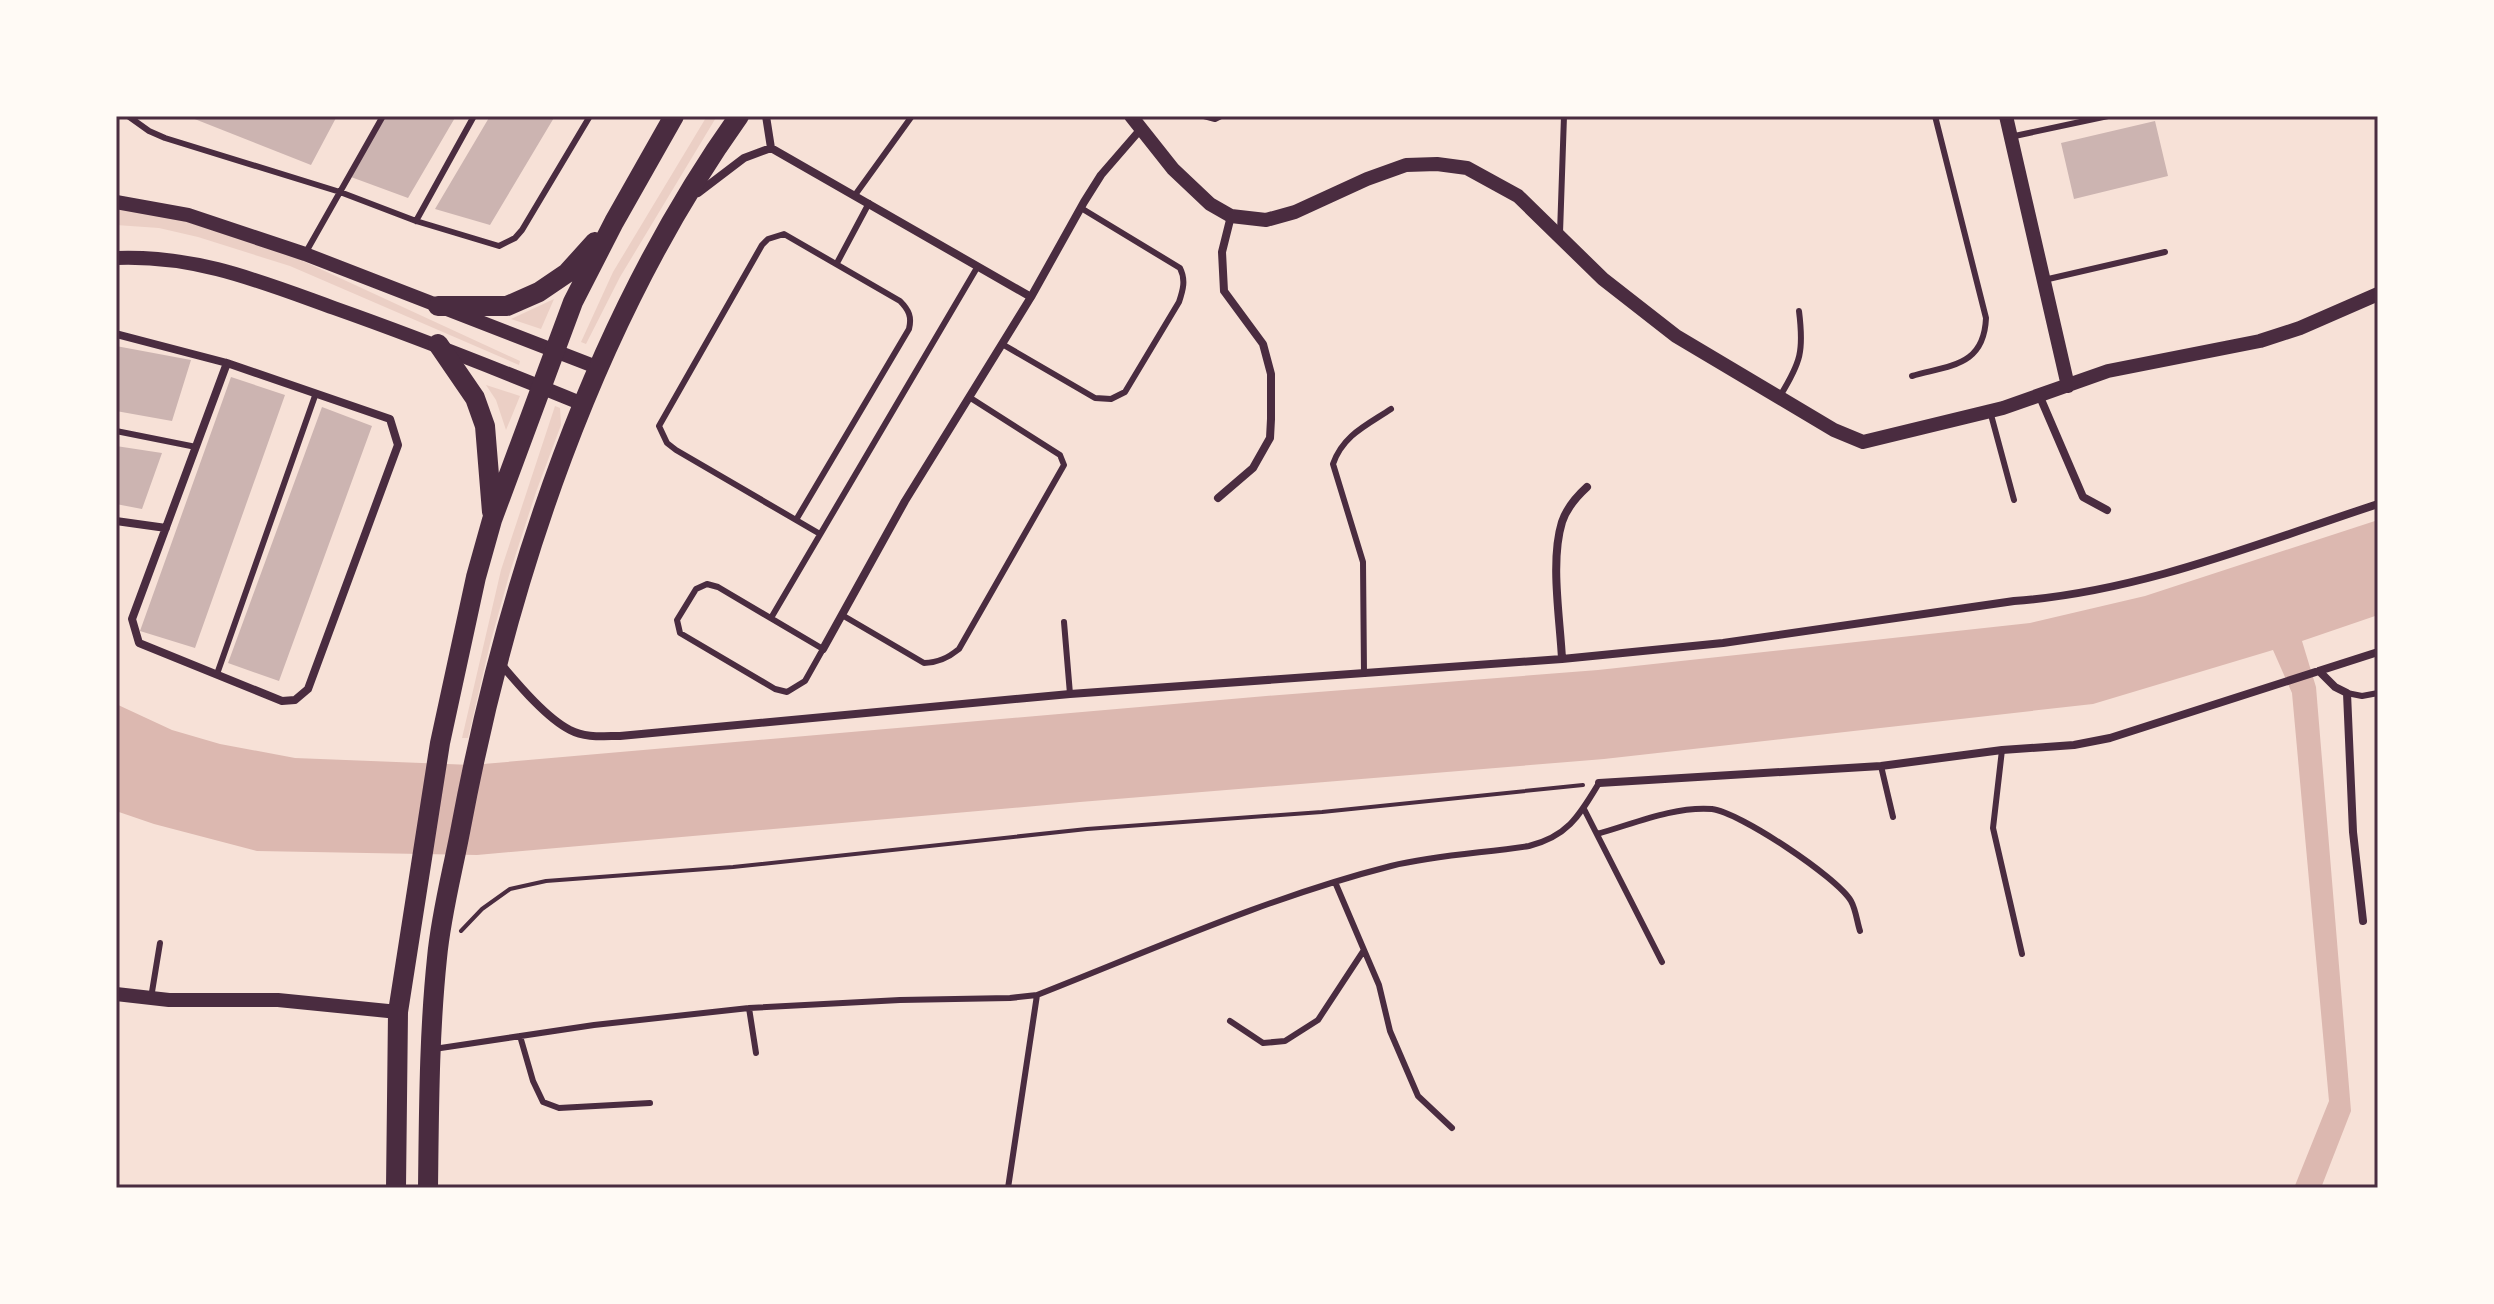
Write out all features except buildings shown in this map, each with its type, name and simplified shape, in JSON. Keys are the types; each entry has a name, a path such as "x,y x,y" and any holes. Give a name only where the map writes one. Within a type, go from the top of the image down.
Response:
{"main road":[{"path":"396,1188 398,1012 440,743 476,577 492,520 573,302 674,116"},
{"path":"428,1188 437,956 475,756 522,577 544,510 599,368 646,265 739,116"},
{"path":"438,306 507,306 539,292 567,273 614,222"},
{"path":"438,344 475,398 485,426 492,520"}],"street":[{"path":"766,116 771,148"},
{"path":"1131,116 1190,187 1231,216 1266,220 1295,212 1406,165 1437,164 1467,168 1518,196 1603,279 1676,336 1834,430 1863,442 2040,397 2108,371 2260,341 2300,328 2378,294"},
{"path":"2006,116 2068,386"},
{"path":"823,649 905,501 1031,297 1101,175 1140,130"},
{"path":"681,207 744,158 771,148 1031,297"},
{"path":"116,202 188,215 305,254 599,368"},
{"path":"1218,498 1253,468 1270,438 1271,419 1271,374 1263,344 1224,291 1222,252 1231,216"},
{"path":"116,258 179,259 241,275 438,344 585,405"},
{"path":"116,334 227,363 390,419 398,445 308,689 295,700 282,701 139,643 132,619 227,363"},
{"path":"2040,397 2083,497 2107,510"},
{"path":"1562,659 1557,553 1562,522 1572,502 1587,487"},
{"path":"499,662 527,695 568,730 589,736 620,736 1070,694 1562,659 1723,643 2014,601 2061,598 2142,582 2378,504"},
{"path":"116,521 166,528"},
{"path":"1599,783 1881,766 2002,750 2074,745 2110,738 2378,652"},
{"path":"2319,671 2335,687 2347,693 2353,832 2363,921"},
{"path":"116,994 151,998 278,1000 398,1012"}],"lane":[{"path":"128,116 165,138 340,192 491,246 508,243 522,230 590,116"},
{"path":"305,254 383,116"},
{"path":"416,221 474,116"},
{"path":"855,195 912,116"},
{"path":"1204,116 1215,119 1221,116"},
{"path":"1560,236 1564,116"},
{"path":"1912,376 1960,363 1972,356 1985,337 1986,318 1935,116"},
{"path":"2010,137 2108,116"},
{"path":"837,263 869,203"},
{"path":"1002,344 1095,398 1111,399 1125,392 1179,302 1184,276 1180,268 1081,208"},
{"path":"796,520 909,329 910,314 900,301 784,234 768,239 659,426 667,443 676,450 796,520 820,534"},
{"path":"2044,280 2165,252"},
{"path":"771,618 978,266"},
{"path":"1780,396 1794,373 1803,343 1799,311"},
{"path":"217,674 316,393"},
{"path":"842,615 924,663 948,658 959,649 1064,465 1060,455 969,397"},
{"path":"1364,674 1363,562 1333,464 1337,450 1347,437 1391,409"},
{"path":"1990,411 2014,500"},
{"path":"116,431 196,447"},
{"path":"707,584 718,587 823,649 805,681 793,690 782,691 680,633 676,624 696,589 707,584"},
{"path":"1064,622 1070,694"},
{"path":"2347,693 2362,696 2378,693"},
{"path":"2002,750 1993,828 2022,954"},
{"path":"1881,766 1893,817"},
{"path":"431,1049 594,1025 749,1008 1037,995 1211,924 1335,882 1396,865 1549,841 1570,826 1599,783"},
{"path":"1584,809 1662,962"},
{"path":"1597,834 1670,813 1714,809 1800,856 1836,883 1852,903 1860,931"},
{"path":"1335,882 1379,985 1390,1031 1418,1096 1452,1128"},
{"path":"151,998 160,943"},
{"path":"1230,1021 1263,1043 1285,1041 1318,1020 1364,950"},
{"path":"1008,1188 1037,995"},
{"path":"749,1008 756,1053"},
{"path":"520,1036 533,1081 543,1102 559,1108 650,1103"}],"path":[{"path":"437,956 482,909 500,895 510,889 546,881 733,867 1087,829 1322,812 1599,783"}],"shaded area":[{"path":"707,116 717,116 620,277 586,344 581,342 613,272"},
{"path":"116,199 290,255 520,361 519,365 290,266 198,237 159,228 116,225"},
{"path":"554,299 541,329 511,319"},
{"path":"486,385 520,396 506,430 496,400"},
{"path":"555,406 560,408 561,425 510,572 468,738 462,738 501,570"},
{"path":"2378,520 2378,615 2302,641 2316,687 2351,1111 2321,1188 2294,1188 2329,1101 2292,693 2273,650 2093,704 1604,759 477,855 257,851 116,811 116,704 172,730 220,744 295,758 472,765 1598,670 2030,623 2145,596"}]}
